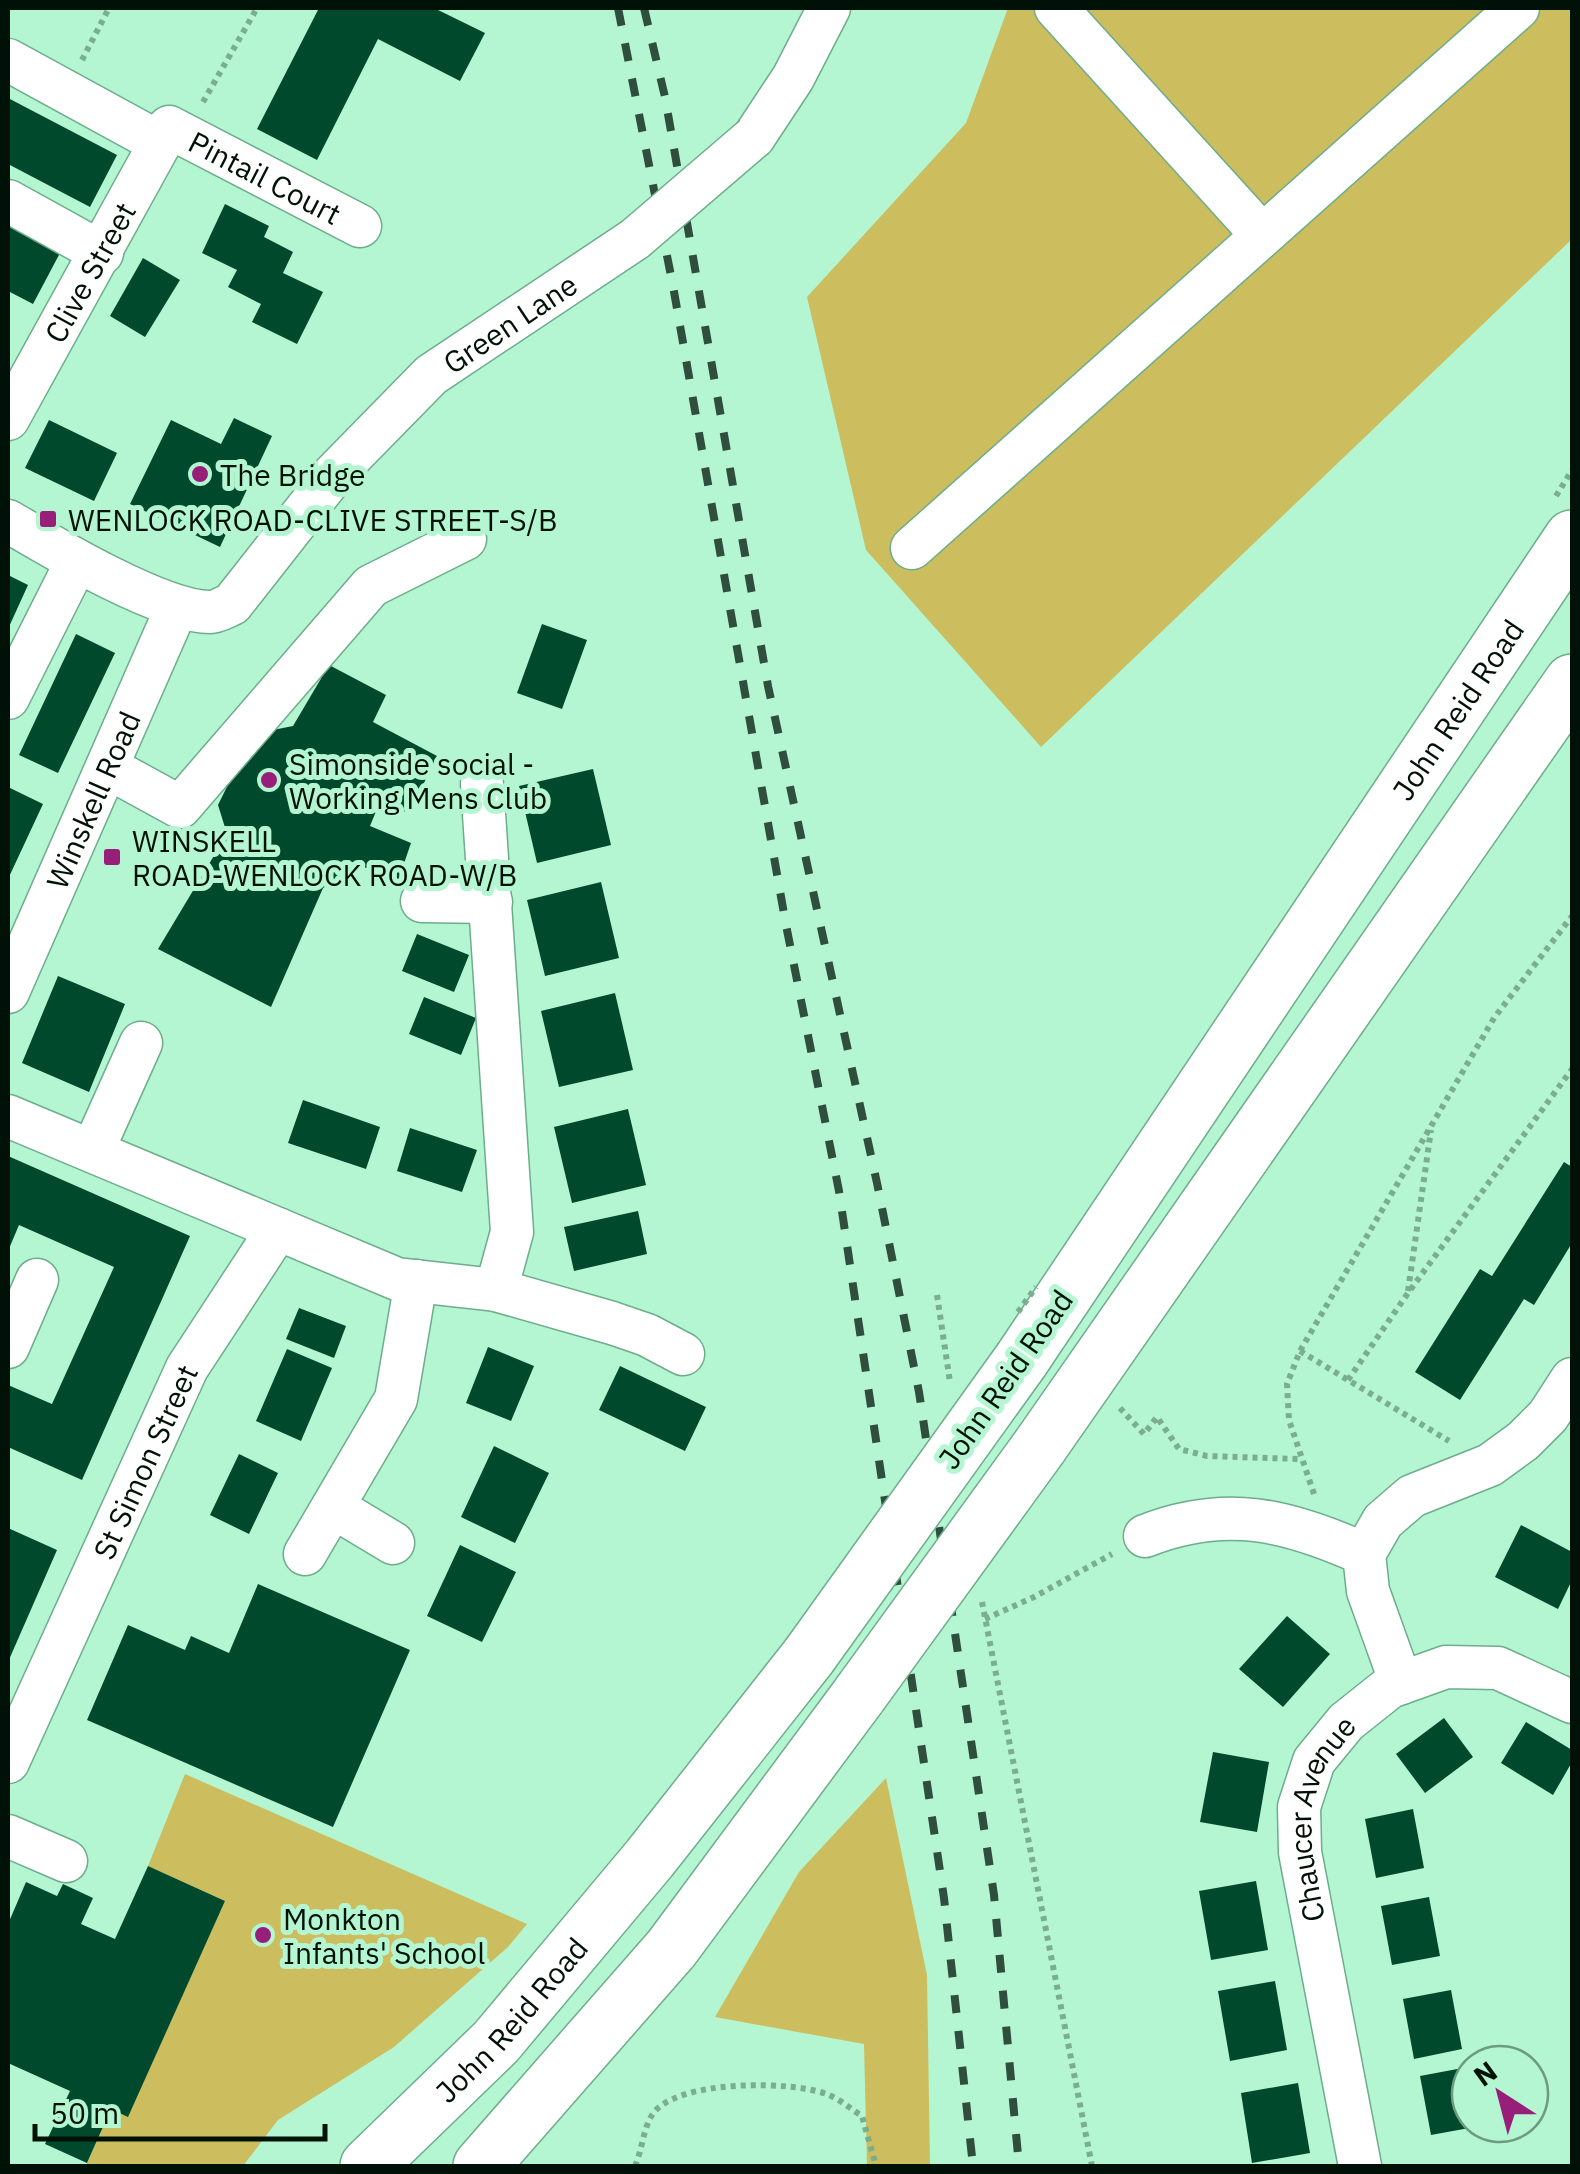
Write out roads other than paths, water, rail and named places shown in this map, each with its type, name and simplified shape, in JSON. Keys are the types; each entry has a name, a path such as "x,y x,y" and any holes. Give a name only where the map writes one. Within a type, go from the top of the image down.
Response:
{"highway":[{"name":"John Reid Road","path":"368,2166 496,2042 650,1858 809,1656 1022,1359 1572,538"},
{"path":"481,2166 670,1949 860,1694 1040,1446 1572,682"}],"street":[{"name":"Green Lane","path":"178,607 212,612 232,604 334,474 431,375 635,239 754,136 819,34 829,8"},
{"path":"1056,8 1262,235"},
{"path":"912,548 1518,8"},
{"name":"Pintail Court","path":"8,60 66,92 172,135 360,226"},
{"name":"Clive Street","path":"14,392 172,135"},
{"path":"8,201 102,253"},
{"path":"8,521 77,561 178,607"},
{"path":"107,767 180,806 371,586 465,539"},
{"path":"8,698 77,561"},
{"name":"Winskell Road","path":"8,992 178,607"},
{"path":"482,784 512,1232 496,1290"},
{"path":"422,900 491,902"},
{"path":"93,1150 141,1044"},
{"path":"8,1116 398,1278 496,1290 647,1335 683,1354"},
{"name":"St Simon Street","path":"8,1762 187,1368 278,1229"},
{"path":"8,1347 37,1280"},
{"path":"305,1554 396,1400 416,1281"},
{"path":"1349,1547 1412,1496 1490,1465 1523,1441 1548,1416 1572,1379"},
{"path":"333,1507 393,1543"},
{"path":"1145,1536 1170,1526 1211,1518 1295,1525 1349,1547 1401,1683"},
{"name":"Chaucer Avenue","path":"1360,2166 1300,1852 1299,1808 1314,1761 1346,1722 1390,1687 1446,1666 1498,1668 1572,1702"},
{"path":"8,1836 66,1861"}],"railway":[{"path":"618,8 673,286 786,925 839,1191 944,1898 973,2166"},
{"path":"644,8 665,97 768,686 919,1392 994,1895 1019,2166"}],"place":[{"name":"The Bridge","path":"200,474"},
{"name":"WENLOCK ROAD-CLIVE STREET-S/B","path":"48,519"},
{"name":"Simonside social - Working Mens Club","path":"269,780"},
{"name":"WINSKELL ROAD-WENLOCK ROAD-W/B","path":"112,857"},
{"name":"Monkton Infants' School","path":"263,1935"}]}
